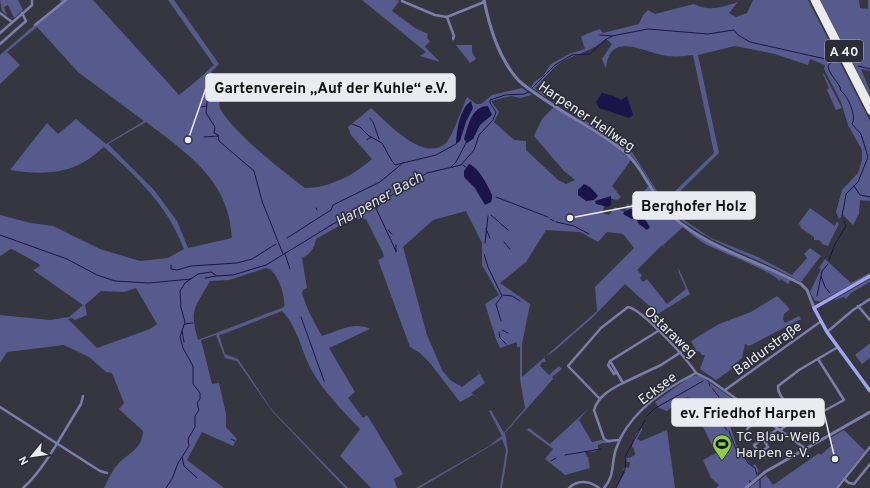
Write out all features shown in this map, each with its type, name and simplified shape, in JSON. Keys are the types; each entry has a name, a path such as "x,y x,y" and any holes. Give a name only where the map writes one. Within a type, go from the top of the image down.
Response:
{"highway":[{"name":"A 40","path":"813,0 870,112"},
{"name":"A 40","path":"817,0 870,103"}],"main road":[{"path":"814,308 870,276"},
{"name":"Harpener Hellweg","path":"814,308 820,322 870,391"}],"street":[{"path":"35,25 66,0"},
{"path":"0,33 32,5 32,1"},
{"path":"402,1 435,15 447,17 484,1"},
{"name":"Harpener Hellweg","path":"484,1 499,52 512,73 519,81 627,154 642,171 656,197 674,218 713,244 801,284 807,290 814,308"},
{"path":"0,13 12,22"},
{"path":"0,44 26,21 22,13"},
{"path":"447,17 454,36 453,39"},
{"path":"828,332 858,306 870,299"},
{"path":"858,306 870,320"},
{"name":"Ostaraweg","path":"600,399 568,366 601,328 625,308 630,307 681,352 698,373 725,390 806,449"},
{"name":"Baldurstraße","path":"725,390 820,322"},
{"path":"623,383 610,361 658,331"},
{"path":"818,359 844,400 813,419 809,419 802,415 782,396 778,390 778,386 799,370 838,347"},
{"path":"619,440 608,441 602,437 594,410 600,399 610,389 661,366 681,352"},
{"name":"Ecksee","path":"604,488 611,479 613,459 624,430 646,406 698,373"},
{"path":"23,488 34,477 81,404 83,396"},
{"path":"0,407 100,471 107,473"},
{"path":"746,488 765,472 870,412"},
{"path":"763,438 768,447 759,453 754,444 763,438 780,429 802,415"},
{"path":"747,429 761,416"},
{"path":"837,488 870,447"},
{"path":"844,479 849,483 854,484 870,464"},
{"path":"569,488 574,484 587,482 599,488"}],"shaded area":[{"path":"0,0 18,0 23,10 14,18 8,5 4,7 7,15 2,11"},
{"path":"60,0 93,0 179,95 214,65 168,0 174,0 219,64 211,72 216,77 218,82 219,103 222,112 229,122 249,142 305,188 323,186 341,180 372,159 351,135 348,127 371,108 405,138 426,148 436,148 448,141 467,97 476,104 481,104 492,95 522,88 532,95 520,98 511,96 491,101 499,112 494,122 514,140 526,141 526,150 558,180 566,184 575,180 564,171 534,136 542,119 554,107 615,146 631,160 612,186 621,197 617,200 607,197 602,213 609,215 615,207 625,212 627,204 630,205 649,186 661,205 676,220 693,233 712,244 772,270 791,280 788,284 781,279 779,281 768,272 705,244 683,227 663,245 666,249 662,245 637,270 642,275 640,278 643,282 647,279 667,304 686,289 678,267 690,294 658,314 625,284 591,319 553,352 546,356 597,311 595,287 634,248 623,234 607,232 598,242 580,232 546,230 526,262 500,283 530,304 522,344 522,377 544,357 546,362 542,362 540,366 549,375 559,366 562,369 552,377 553,379 505,433 508,451 502,488 500,488 506,450 502,439 420,488 416,488 489,446 502,436 489,411 491,410 504,433 525,408 520,379 520,347 517,347 517,342 500,348 496,339 485,304 499,295 482,265 482,243 466,211 433,220 403,247 427,335 442,370 450,380 462,387 479,374 477,369 485,383 471,393 485,403 473,395 460,402 430,363 420,353 410,347 378,260 384,257 383,253 366,219 351,219 316,239 312,250 302,258 307,288 303,290 302,293 308,310 322,336 353,326 370,329 329,348 355,392 348,398 363,418 367,415 403,474 394,479 397,488 371,488 340,456 360,429 321,385 307,362 291,324 282,311 219,335 225,354 238,359 272,410 348,488 345,488 272,411 237,361 225,358 216,335 201,340 212,384 219,383 226,414 226,427 237,439 233,446 202,432 187,460 224,488 104,488 110,475 117,466 138,446 143,431 119,409 124,403 112,373 106,372 89,357 64,345 7,352 0,363 0,315 50,320 69,317 83,305 33,270 40,266 39,264 11,249 0,256 0,215 31,223 53,226 100,249 140,261 168,258 184,249 169,219 150,193 140,181 104,147 84,162 67,169 38,173 10,170 47,123 58,134 76,119 106,144 144,121 78,72 37,27 7,52 20,65 0,84 0,55 61,2","holes":["146,122 177,145 204,170 215,184 223,200 229,218 232,238 188,248 177,221 154,190 108,144","266,268 274,273 280,284 284,297 284,307 198,340 194,322 197,303 210,281 229,280","136,288 157,324 150,329 97,348 68,319 72,318 75,320 87,315 85,305 101,291 124,292"]},
{"path":"362,0 398,0 399,1 392,11 415,28 428,34 427,38 430,41 425,47 440,62 420,56 426,52"},
{"path":"753,0 808,0 870,121 870,201 860,200 859,214 853,225 843,215 839,219 836,212 842,190 858,173 862,160 862,150 848,125 841,102 824,69 825,65 810,59 808,65 775,54 735,46 698,55 719,153 670,201 678,210 675,214 711,238 758,257 792,275 807,258 804,254 810,248 821,256 801,282 722,244 707,236 692,227 677,217 670,210 658,195 632,156 613,141 579,119 581,118 632,152 664,202 714,153 693,55 668,56 629,46 621,47 614,50 609,57 606,69 602,59 612,44 606,39 591,49 565,60 557,66 535,88 538,91 546,92 544,96 531,87 534,82 543,76 551,64 569,54 585,49 581,37 586,34 600,29 603,33 639,24 643,15 648,10 655,14 694,4 705,8 716,8 738,2 729,13 736,17 747,13"},
{"path":"820,0 859,0 860,8 868,9 868,0 870,0 870,71 861,69 870,91 870,96"},
{"path":"456,45 472,45 472,52 476,59 470,63"},
{"path":"823,74 842,108 836,110 827,90 829,88"},
{"path":"602,93 614,96 621,100 627,96 633,115 629,118 599,108 596,102"},
{"path":"471,101 473,108 466,122 460,141 456,144 461,115"},
{"path":"488,106 492,115 480,125 473,139 467,143 464,139 471,118 478,109"},
{"path":"469,164 479,172 492,194 491,202 485,205 475,188 464,177 464,171"},
{"path":"584,184 598,196 594,200 586,201 578,195 578,190"},
{"path":"611,196 611,205 608,207 596,204 595,201"},
{"path":"810,208 835,226 837,221 839,224 828,246 822,244 819,240 814,240 814,237 801,228 799,223"},
{"path":"630,209 639,213 632,219 623,214 625,211"},
{"path":"642,215 650,227 647,230 639,224 636,219"},
{"path":"825,259 851,283 869,273 869,275 821,301 815,301 810,292 821,269 819,268"},
{"path":"870,279 870,282 851,293 846,299 844,297 832,301"},
{"path":"777,296 790,309 784,314 783,319 785,323 799,316 801,319 749,346 745,344 742,358 735,364 736,366 716,380 700,369 705,355 702,355 699,351 697,352 691,341 719,324 751,312"},
{"path":"870,343 870,358 862,364 855,355"},
{"path":"699,375 733,399 728,405 731,413 730,426 737,447 752,466 755,464 759,471 757,473 758,475 752,481 749,480 749,484 746,488 716,488 719,485 711,478 703,460 716,453 688,397 676,403 667,411 659,408 655,402 690,377"},
{"path":"588,409 579,420 592,442 601,440 611,442 598,445 598,450 594,452 585,451 590,468 565,475 545,459 553,449 527,430 529,428 550,444"},
{"path":"642,427 637,439 641,441 667,430 675,488 616,488 625,472 623,469 626,467 629,468 630,462 627,462 625,457 629,458 635,455 632,445 636,434"},
{"path":"844,430 865,451 835,488 749,488 766,475 773,485 819,453 821,455 833,444 830,438"}],"waterway":[{"name":"Harpener Bach","path":"532,88 555,65 572,55 590,54 605,40 612,36 648,29 708,34 734,30 738,35 750,42 839,62"},
{"name":"Harpener Bach","path":"600,35 612,36"},
{"path":"833,60 828,66 829,70 849,102 853,112 852,124 861,134 868,157 858,182 846,194 842,216"},
{"name":"Harpener Bach","path":"858,66 870,69"},
{"path":"213,88 208,92 206,113 215,127 214,133 218,135 219,141 254,171 262,201 283,254"},
{"name":"Harpener Bach","path":"166,488 172,479 178,463 189,446 188,439 195,427 195,416 199,410 197,403 200,399 200,393 193,384 193,366 183,348 180,337 185,322 181,308 180,291 185,283 198,274 211,272 217,276 233,275 266,265 333,224 392,195 427,173 461,165 474,150 479,135 493,120 496,112 490,103 490,100 505,95 524,94 529,92"},
{"path":"209,97 214,95"},
{"path":"201,107 206,106"},
{"path":"370,118 379,139"},
{"path":"352,124 360,127 369,136 382,143 395,165 436,155 456,144"},
{"path":"204,137 218,136"},
{"path":"367,140 371,137"},
{"path":"451,167 456,162 467,141"},
{"path":"287,238 331,210 333,205 380,182 404,162"},
{"path":"854,186 860,195 870,197"},
{"path":"496,197 548,217"},
{"name":"Harpener Bach","path":"377,202 377,208"},
{"path":"374,204 396,251"},
{"path":"491,215 508,230"},
{"path":"485,243 488,216"},
{"path":"550,219 554,221"},
{"path":"829,260 835,244 846,226 844,221"},
{"path":"556,222 574,226 589,234"},
{"path":"486,229 490,238"},
{"path":"388,230 392,234"},
{"path":"0,235 67,259 97,275 115,281 149,283 191,279"},
{"path":"504,242 510,249"},
{"path":"171,265 171,269 177,270 191,266 237,263 252,259 276,244"},
{"path":"396,245 396,252"},
{"path":"285,254 290,269"},
{"path":"484,254 488,267 502,296 496,304 501,321"},
{"path":"817,296 822,271 828,264"},
{"path":"205,278 216,276"},
{"path":"821,276 825,287 830,293"},
{"path":"503,295 512,296 520,301"},
{"path":"301,317 324,381"},
{"path":"185,324 193,323"},
{"path":"502,330 508,333"},
{"path":"182,331 184,342"},
{"path":"499,332 500,338 506,344"},
{"path":"647,416 654,409 703,381"},
{"path":"712,388 719,397"},
{"path":"720,399 722,408"},
{"path":"722,413 724,426 727,430"},
{"path":"616,488 625,469 626,455 645,420"},
{"path":"729,431 737,452 743,454 748,463 755,468 757,475"},
{"path":"231,439 235,441"},
{"path":"565,455 601,449"},
{"path":"182,457 184,466 197,478"},
{"path":"551,461 556,458"},
{"path":"760,479 760,488"}],"place":[{"name":"Gartenverein „Auf der Kuhle“ e.V.","path":"188,140"},
{"name":"Berghofer Holz","path":"570,218"},
{"name":"ev. Friedhof Harpen","path":"835,459"},
{"name":"TC Blau-Weiß Harpen e. V.","path":"722,461"}]}
